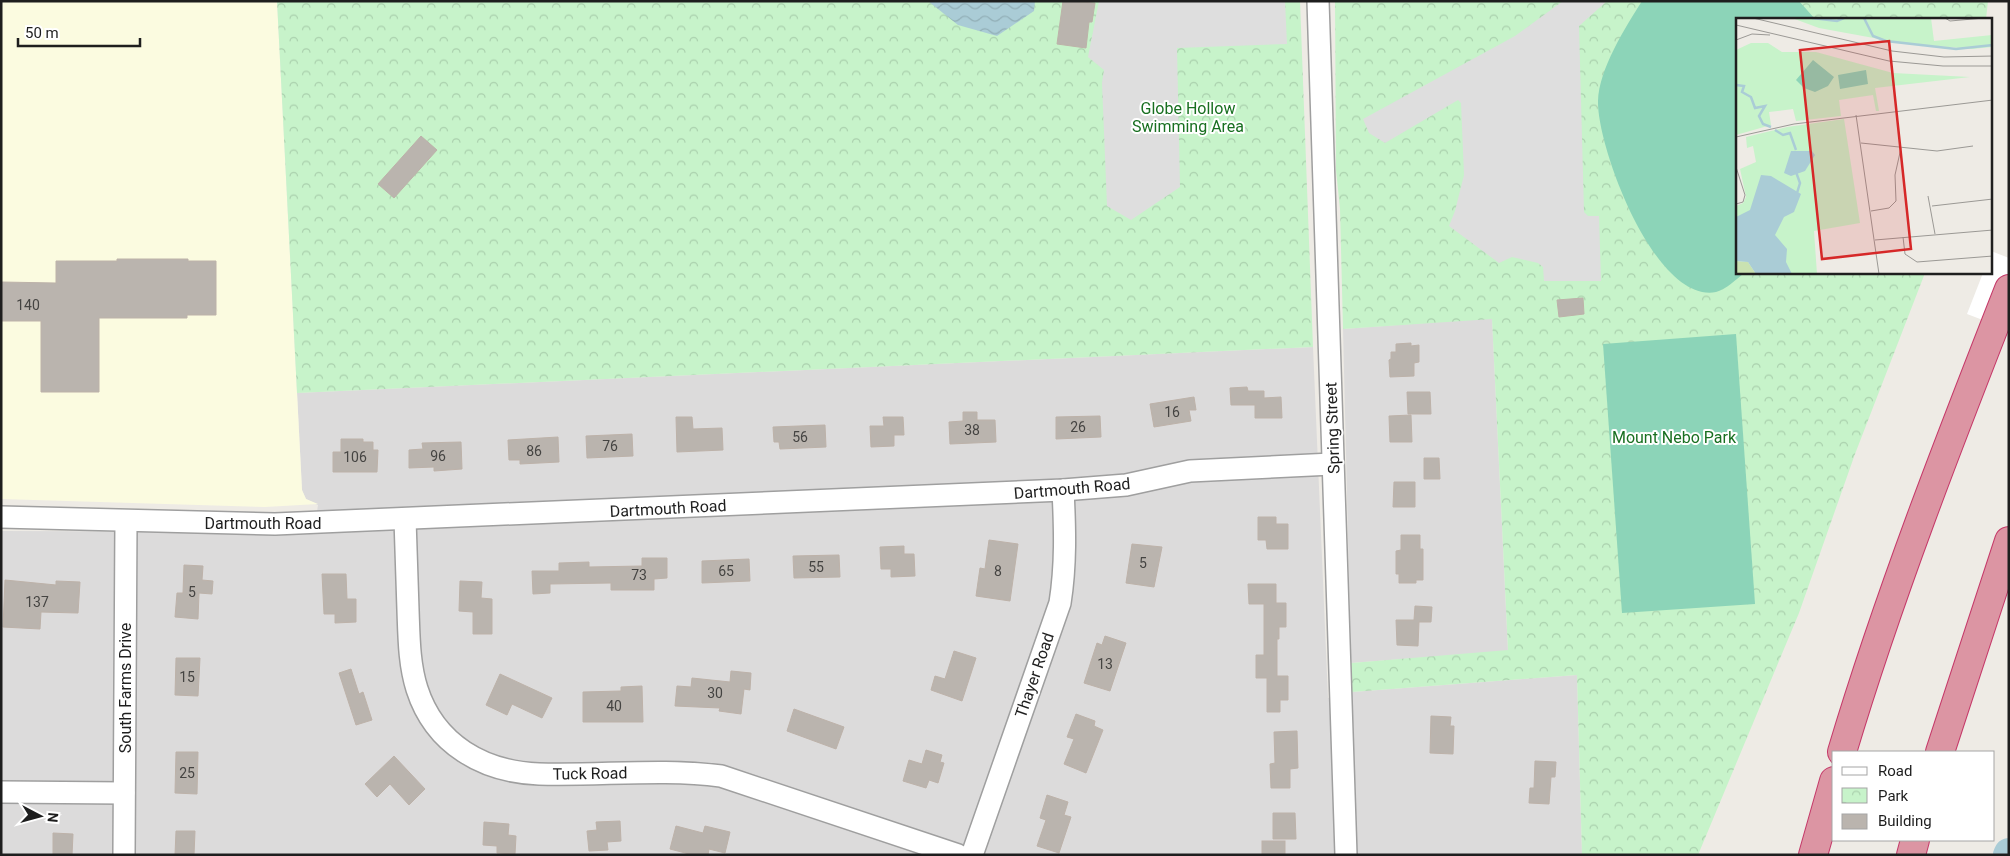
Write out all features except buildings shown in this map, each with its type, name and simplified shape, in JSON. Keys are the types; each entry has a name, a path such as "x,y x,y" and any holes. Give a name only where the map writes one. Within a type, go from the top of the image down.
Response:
{"highway":[{"path":"1842,751 1898,577 2009,289"},
{"path":"1940,751 2009,541"},
{"path":"1813,855 1832,787"},
{"path":"1911,855 1915,841"}],"street":[{"name":"Spring Street","path":"1318,1 1346,855"},
{"name":"Dartmouth Road","path":"1,517 251,525 405,519 1063,490 1126,485 1190,471 1332,464"},
{"name":"Thayer Road","path":"972,855 1060,603 1064,574 1066,531 1063,490"},
{"name":"Tuck Road","path":"405,519 409,654 417,690 433,722 455,746 479,761 506,772 540,774 687,771 721,776 958,855"},
{"name":"South Farms Drive","path":"124,855 126,521"},
{"path":"1,792 124,793"}],"shaded area":[{"path":"1,1 277,1 302,490 306,499 318,504 265,507 1,499"},
{"path":"1099,1 1285,1 1287,44 1177,48 1180,187 1131,220 1107,206 1102,83 1104,70 1088,57"},
{"path":"1563,1 1607,1 1579,26 1584,212 1588,216 1599,216 1601,281 1544,281 1543,267 1538,263 1512,257 1499,263 1449,226 1455,211 1464,175 1461,103 1458,100 1385,143 1369,133 1363,119 1515,36"},
{"path":"1492,318 1508,651 1351,663 1343,329"},
{"path":"1313,347 1328,698 1352,692 1577,675 1582,855 1,855 1,531 314,532 318,505 306,499 302,490 297,393"}],"green space":[{"name":"Globe Hollow Swimming Area","path":"277,1 1300,1 1313,347 297,393"},
{"name":"Mount Nebo Park","path":"1335,1 1988,1 1986,18 1736,18 1736,274 1925,274 1855,454 1799,613 1698,855 1582,855 1577,675 1352,692 1351,663 1508,650 1492,319 1343,329 1340,209 1336,170"},
{"path":"1642,1 1799,1 1814,18 1736,18 1736,274 1743,274 1720,291 1693,289 1672,274 1652,249 1634,218 1607,152 1600,123 1599,89 1608,62"},
{"path":"1736,334 1755,604 1622,613 1603,344"}],"water":[{"path":"928,1 1035,1 1034,11 997,36 958,25"}],"pier":[{"path":"1992,251 2009,258 2009,330 1967,314 1983,274 1992,274"}]}
